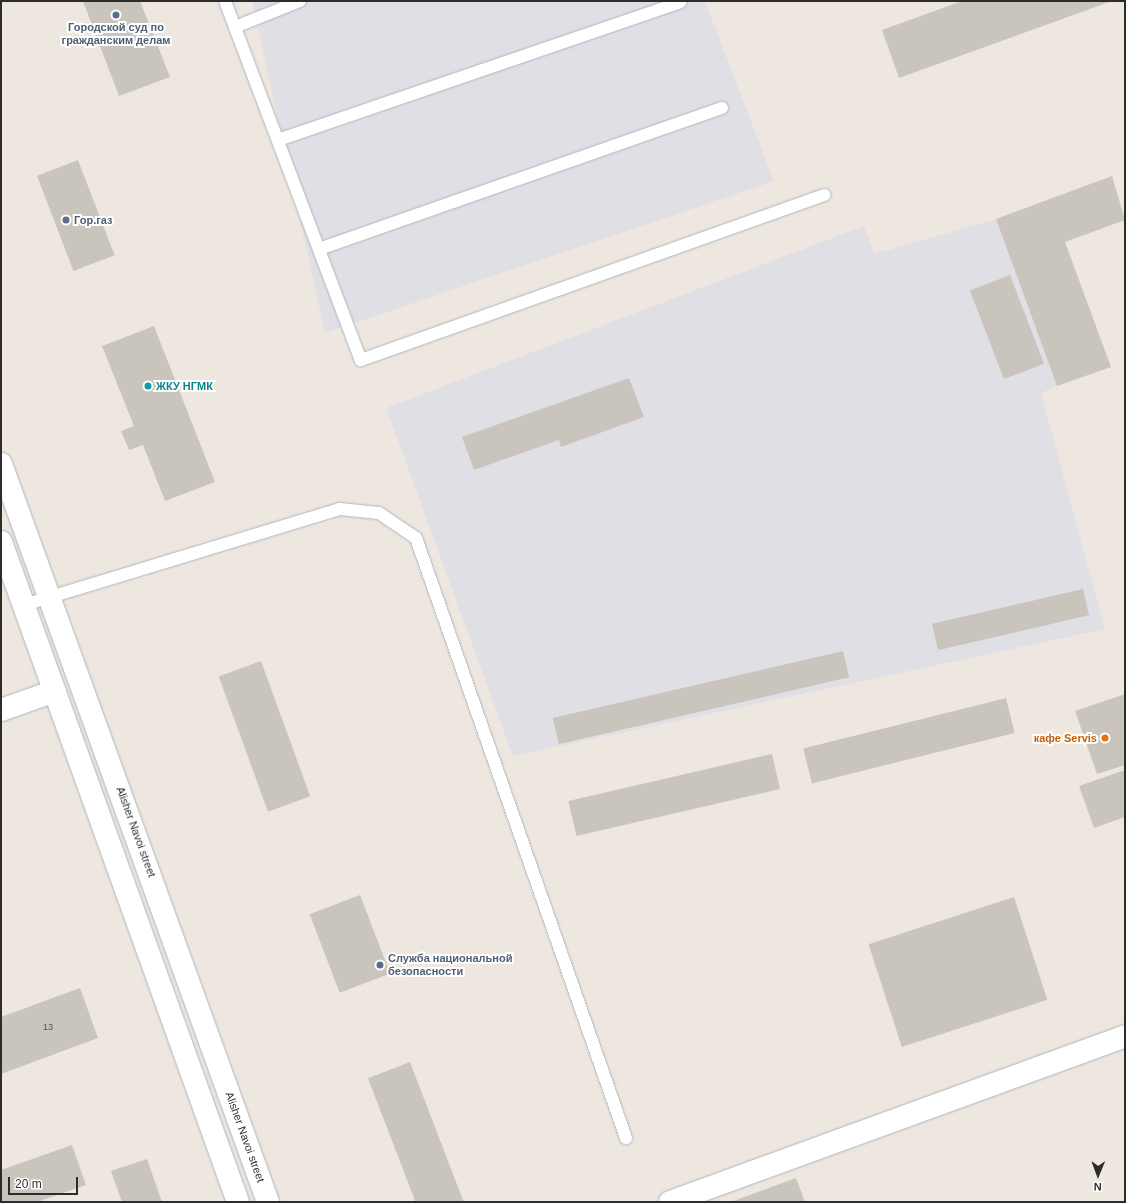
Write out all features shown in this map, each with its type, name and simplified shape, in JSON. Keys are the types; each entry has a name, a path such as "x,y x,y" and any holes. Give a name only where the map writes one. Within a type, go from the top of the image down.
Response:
{"main road":[{"name":"Alisher Navoi street","path":"1,464 51,597 268,1202"},
{"path":"1,542 238,1202"},
{"path":"1,710 55,691"},
{"path":"670,1202 1125,1036"}],"lane":[{"path":"225,1 361,360 824,195"},
{"path":"235,27 300,1"},
{"path":"278,140 680,2"},
{"path":"319,249 722,108"},
{"path":"24,605 340,509 379,513 416,538 626,1138"}],"shaded area":[{"path":"252,1 705,1 774,181 325,333"},
{"path":"996,219 1057,386 1041,393 1105,629 513,756 386,408 864,226 874,254"}],"building":[{"path":"83,1 140,1 170,77 119,96"},
{"path":"962,1 1112,1 899,78 882,30"},
{"path":"78,160 115,255 73,271 37,176"},
{"path":"1112,176 1125,220 1065,242 1111,367 1057,386 996,219"},
{"path":"1010,275 1044,364 1004,379 970,290"},
{"name":"ЖКУ НГМК","path":"154,326 215,482 165,501 143,445 129,450 121,431 134,426 102,346"},
{"path":"629,378 644,417 561,447 559,440 474,470 462,437"},
{"path":"1083,589 1089,615 938,650 932,624"},
{"path":"843,651 849,677 559,744 553,718"},
{"path":"261,661 310,796 268,812 219,676"},
{"name":"кафе Servis","path":"1125,694 1125,765 1097,774 1075,711"},
{"path":"1006,698 1015,733 812,783 803,749"},
{"path":"772,754 780,789 576,836 568,801"},
{"path":"1125,770 1125,817 1094,828 1079,786"},
{"path":"360,895 390,973 340,993 310,914"},
{"path":"1014,897 1047,1000 902,1047 868,944"},
{"path":"80,988 98,1038 1,1074 1,1017"},
{"path":"410,1062 464,1202 416,1202 368,1078"},
{"path":"72,1145 86,1185 37,1202 1,1202 1,1170"},
{"path":"147,1159 162,1202 122,1202 111,1171"},
{"path":"796,1178 805,1202 731,1202"}],"place":[{"name":"Городской суд по гражданским делам","path":"116,15"},
{"name":"Гор.газ","path":"66,220"},
{"name":"ЖКУ НГМК","path":"148,386"},
{"name":"кафе Servis","path":"1105,738"},
{"name":"Служба национальной безопасности","path":"380,965"}]}
